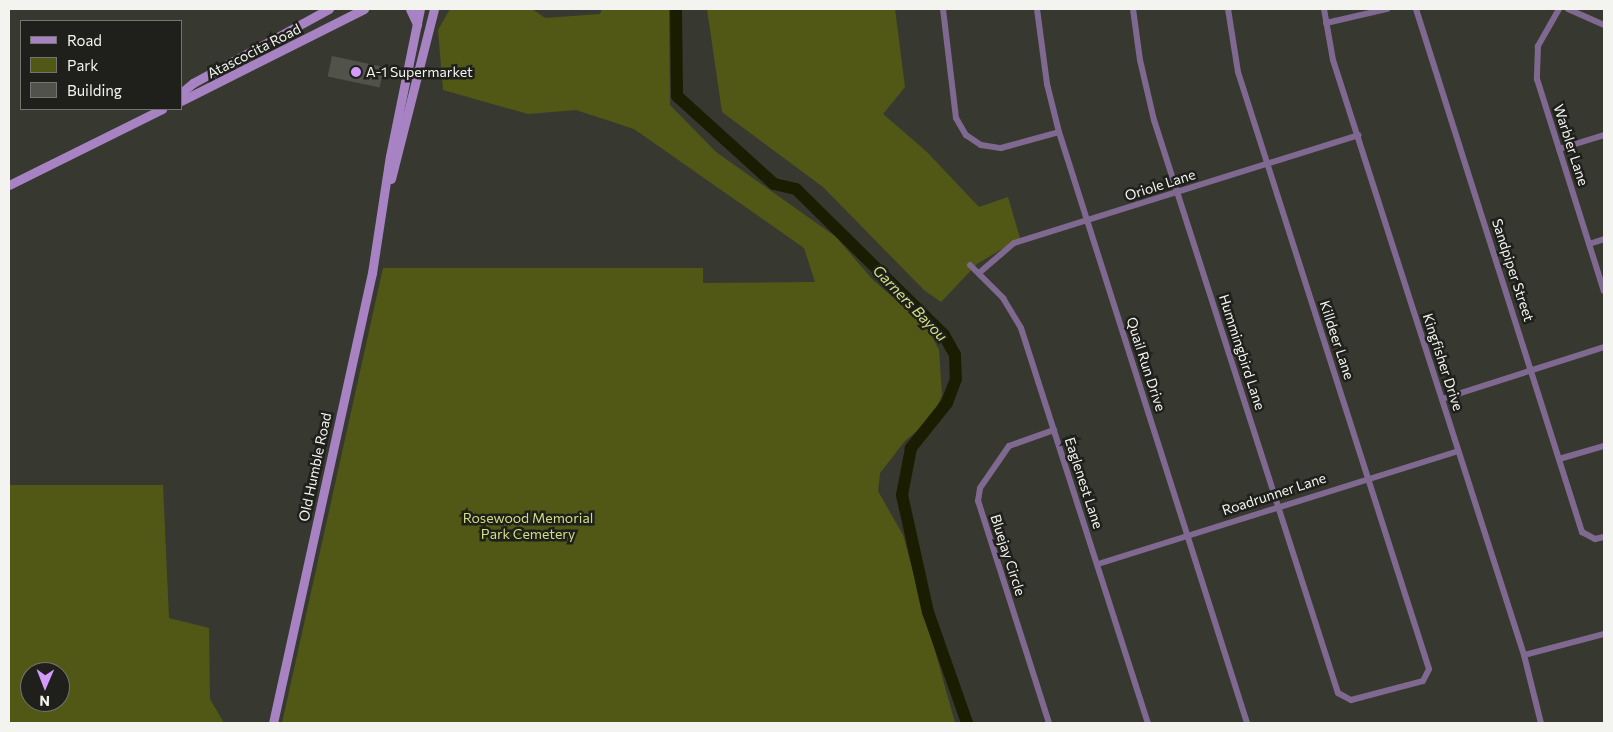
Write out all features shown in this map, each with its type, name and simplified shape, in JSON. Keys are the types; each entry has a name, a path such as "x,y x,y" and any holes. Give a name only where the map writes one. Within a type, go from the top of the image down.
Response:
{"main road":[{"name":"Atascocita Road","path":"182,92 193,83 329,9"},
{"name":"Atascocita Road","path":"182,100 364,9"},
{"path":"410,9 417,26"},
{"name":"Old Humble Road","path":"382,216 390,156 420,9"},
{"name":"Old Humble Road","path":"273,723 382,216 435,9"},
{"path":"9,185 160,110"}],"street":[{"path":"943,9 956,118 966,135 981,145 1001,148 1059,132"},
{"name":"Quail Run Drive","path":"1037,9 1047,84 1059,132 1247,723"},
{"name":"Hummingbird Lane","path":"1133,9 1145,88 1338,694 1343,698"},
{"name":"Killdeer Lane","path":"1228,9 1238,72 1368,477 1428,676 1423,681 1351,700 1343,698"},
{"name":"Kingfisher Drive","path":"1324,9 1326,23 1358,135 1524,655 1541,723"},
{"path":"1326,23 1387,9"},
{"name":"Sandpiper Street","path":"1416,9 1582,532 1588,537 1604,537"},
{"name":"Warbler Lane","path":"1559,9 1544,29 1535,62 1536,79 1604,291"},
{"path":"1568,9 1604,26"},
{"name":"Oriole Lane","path":"979,273 1014,243 1358,135"},
{"path":"1559,149 1604,135"},
{"path":"1589,244 1604,240"},
{"name":"Eaglenest Lane","path":"970,265 1003,298 1021,328 1148,723"},
{"path":"1442,399 1604,347"},
{"name":"Bluejay Circle","path":"1049,723 978,501 980,488 1009,446 1054,430"},
{"path":"1559,459 1604,446"},
{"name":"Roadrunner Lane","path":"1098,564 1368,477 1458,451"},
{"path":"1524,655 1604,634"}],"green space":[{"name":"Rosewood Memorial Park Cemetery","path":"450,9 532,9 545,18 600,14 602,9 669,9 670,105 716,152 836,237 872,279 928,328 939,350 942,395 932,418 905,441 880,473 878,491 903,535 955,723 282,723 383,268 703,268 703,283 815,282 804,248 634,129 576,110 528,114 443,90 438,30"},
{"path":"707,9 895,9 905,87 883,114 926,151 979,207 1008,197 1020,238 977,264 941,302 924,290 823,187 722,112"},
{"path":"9,485 163,485 169,618 209,628 210,699 224,723 9,723"}],"building":[{"name":"A-1 Supermarket","path":"332,56 384,67 379,88 328,77"}],"waterway":[{"name":"Garners Bayou","path":"676,9 677,96 774,184 796,189 944,335 955,355 956,379 947,403 911,448 902,495 928,612 967,723"}],"place":[{"name":"A-1 Supermarket","path":"356,72"}]}
